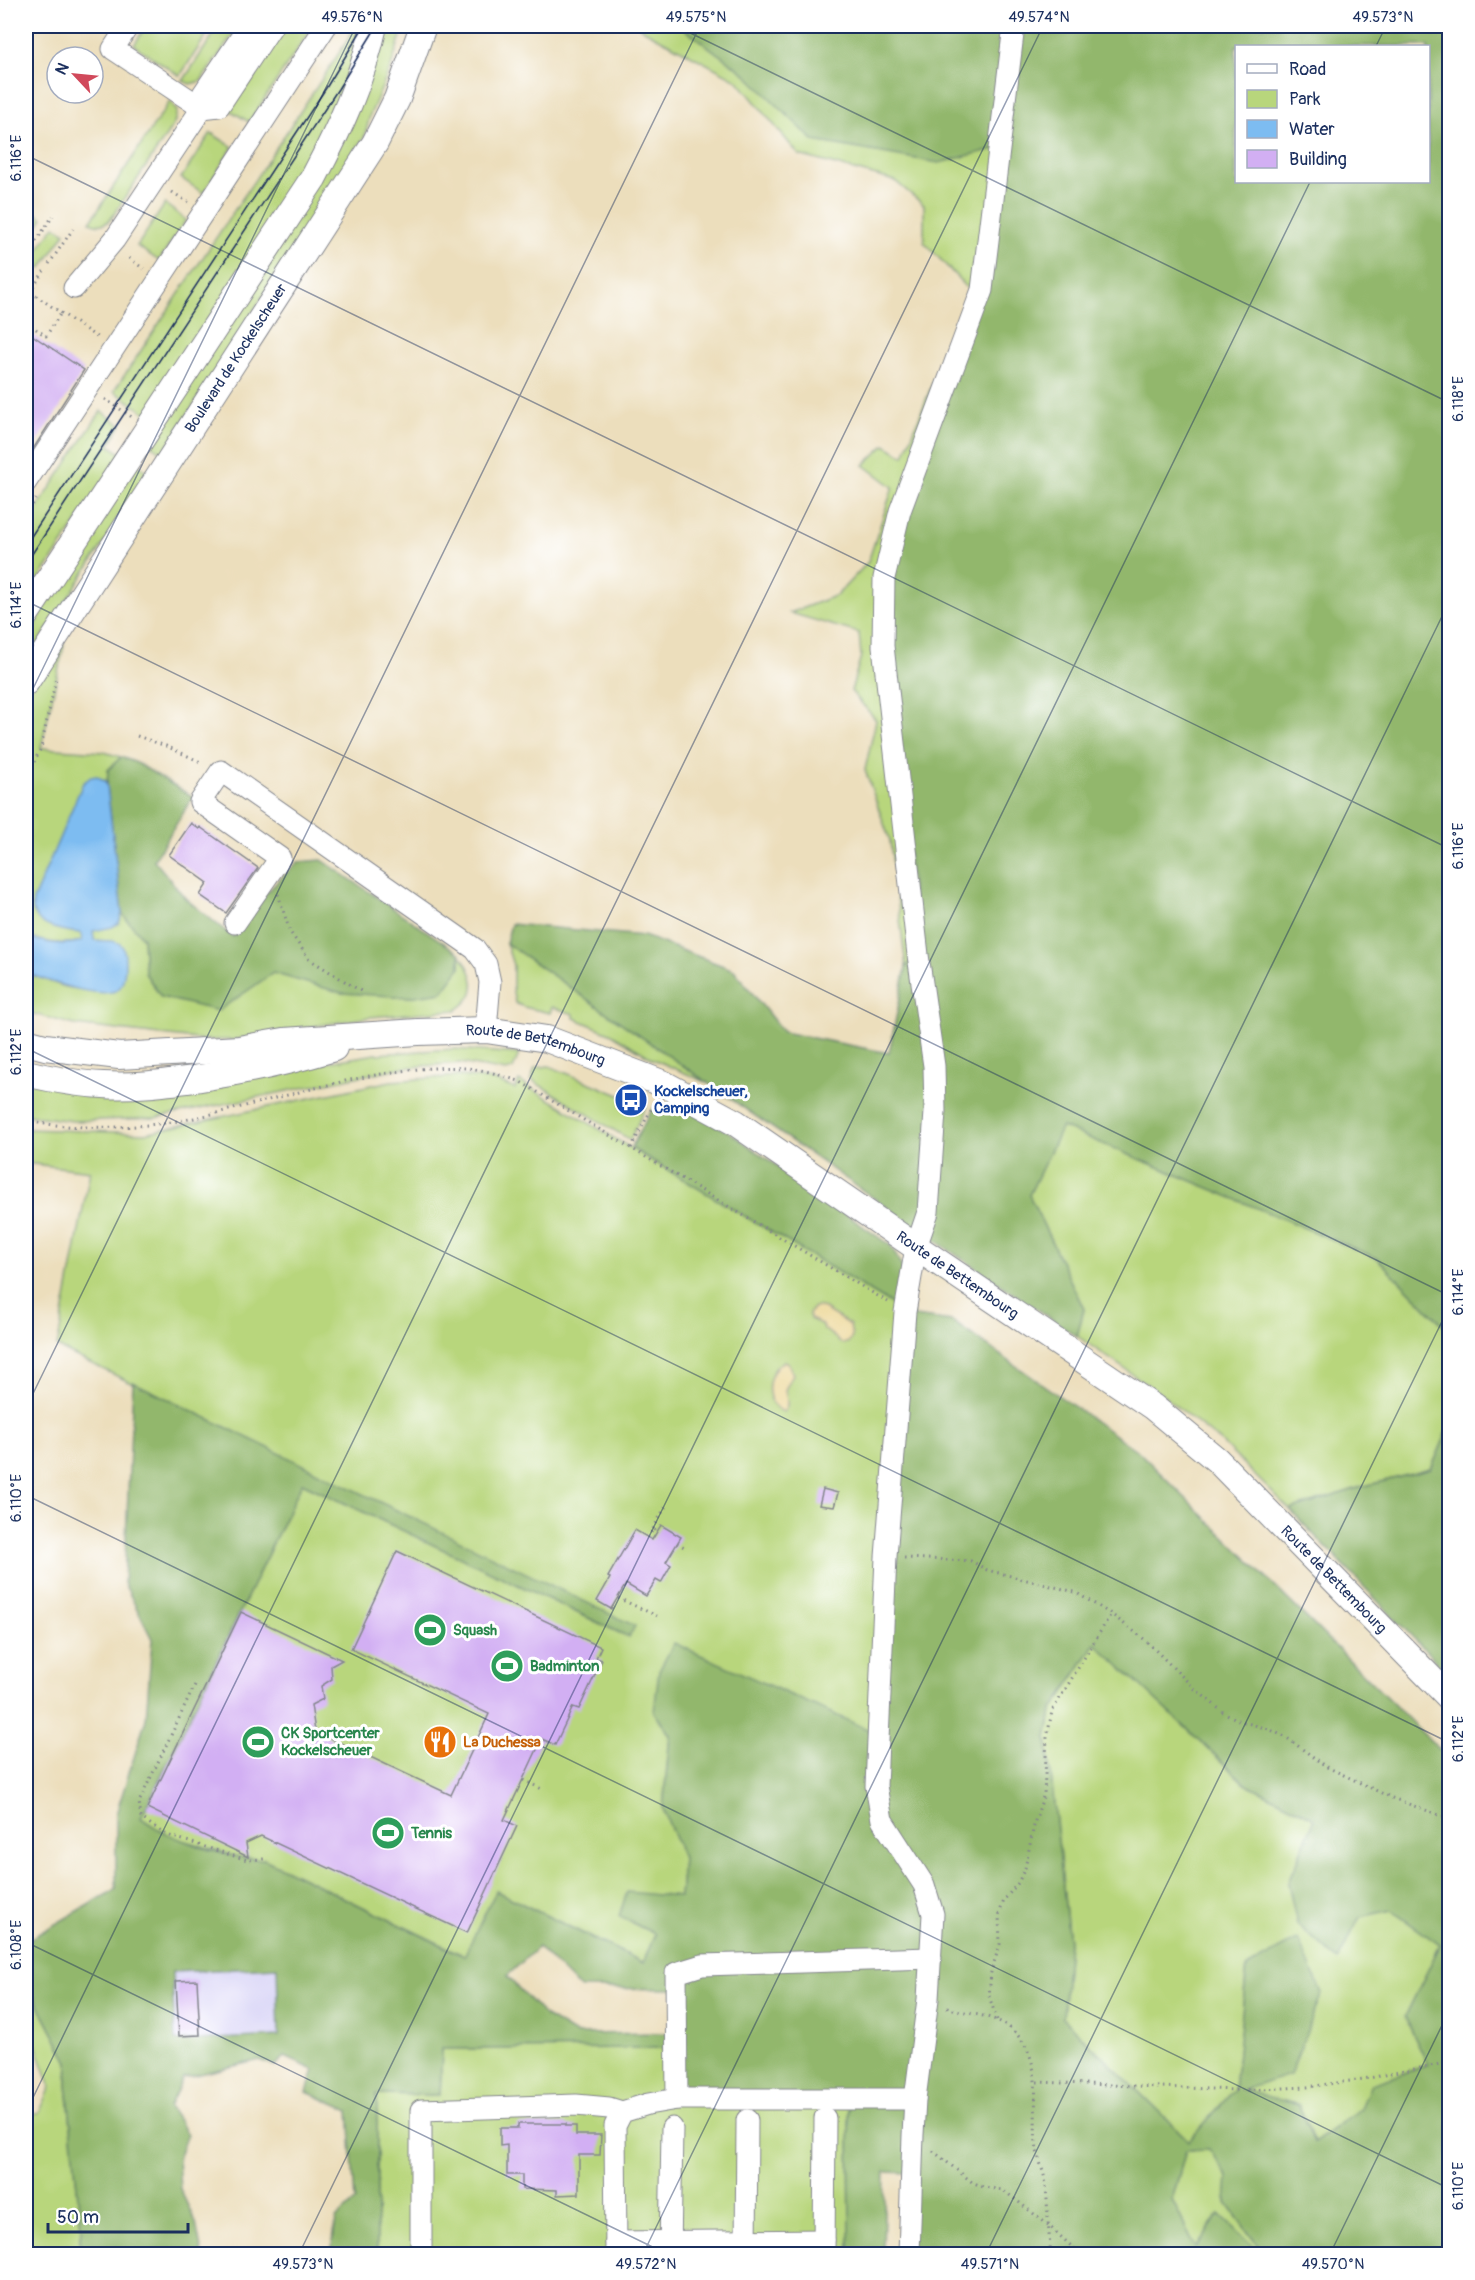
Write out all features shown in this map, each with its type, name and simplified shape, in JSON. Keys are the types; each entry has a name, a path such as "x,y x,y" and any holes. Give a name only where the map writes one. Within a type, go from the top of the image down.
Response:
{"main road":[{"path":"26,614 314,177 352,101 374,26"},
{"name":"Boulevard de Kockelscheuer","path":"26,682 375,143 397,99 423,26"},
{"name":"Route de Bettembourg","path":"26,1042 45,1047 120,1056 239,1049 284,1041 486,1030 547,1039 664,1084 736,1123 1153,1407 1217,1460 1449,1698"},
{"name":"Route de Bettembourg","path":"26,1073 51,1079 103,1085 153,1085 286,1063 374,1036"}],"street":[{"path":"128,26 113,49 202,108 219,106 272,26"},
{"path":"74,288 115,239 202,108 203,94 249,26"},
{"path":"26,482 326,26"},
{"path":"909,2254 915,2099 928,1999 933,1914 924,1885 882,1820 876,1786 886,1557 905,1312 915,1247 928,1212 935,1112 934,1066 918,955 883,646 884,578 900,511 982,290 1014,26"},
{"path":"235,923 280,858 200,802 221,771 475,949 486,963 490,982 486,1030"},
{"path":"677,2099 676,1973 702,1965 931,1958"},
{"path":"421,2254 421,2110 576,2105 609,2108 622,2112 648,2104 677,2099 915,2099"},
{"path":"622,2112 615,2126 616,2248 824,2247 825,2118"},
{"path":"746,2248 747,2120"},
{"path":"670,2248 672,2128"}],"path":[{"path":"172,192 194,206"},
{"path":"26,256 53,216"},
{"path":"49,264 73,229"},
{"path":"129,258 150,273"},
{"path":"30,292 44,271"},
{"path":"26,289 113,348"},
{"path":"26,322 46,336 61,312"},
{"path":"137,736 166,746 221,771"},
{"path":"277,885 290,932 309,959 364,993"},
{"path":"26,1121 52,1125 122,1127 183,1120 397,1072 468,1068 519,1081 905,1312"},
{"path":"632,1148 664,1084"},
{"path":"648,1538 655,1530 667,1504"},
{"path":"677,1544 686,1548"},
{"path":"886,1557 971,1561 987,1570 1075,1592 1111,1614 1144,1639 1195,1689 1223,1712 1240,1721 1269,1729 1287,1738 1327,1767 1392,1798 1449,1819"},
{"path":"618,1598 657,1616"},
{"path":"997,2020 989,1996 991,1972 1000,1944 999,1915 1004,1900 1018,1883 1025,1868 1035,1821 1044,1794 1047,1738 1052,1712 1111,1614"},
{"path":"195,1685 140,1802 141,1818 167,1835 247,1860 264,1859"},
{"path":"523,1780 544,1790"},
{"path":"928,1999 954,2010 997,2020 1010,2028 1027,2044 1036,2082 1035,2130 1037,2151 1046,2184 1047,2224 1052,2254"},
{"path":"1036,2082 1234,2090 1307,2087 1364,2079 1449,2061"},
{"path":"913,2135 972,2182 983,2187 1003,2190 1047,2224 1080,2254"}],"shaded area":[{"path":"277,1967 280,2036 175,2041 172,1971"}],"green space":[{"path":"146,26 197,26 208,33 180,76 134,45"},
{"path":"219,26 239,26 201,81 190,84 183,81"},
{"path":"284,26 313,26 249,122 228,109"},
{"path":"354,26 366,26 318,154 147,414 114,391 347,41"},
{"path":"385,26 404,26 391,67 370,115 365,136 163,453 149,444"},
{"path":"639,26 680,26 743,72 999,148 918,955 906,967 890,841 865,770 876,720 851,691 861,656 859,633 790,613 837,595 868,562 893,487 864,465 885,445 904,456 969,290 924,242 924,205 895,181 799,155 737,80"},
{"path":"680,26 1449,26 1449,1331 1377,1258 1062,1127 1029,1195 1084,1309 1077,1336 940,1244 506,943 511,924 644,936 734,970 783,1032 889,1053 906,967 918,955 884,578 982,290 998,148 939,163 814,141 743,72"},
{"path":"170,101 177,111 174,124 111,219 101,224 90,222"},
{"path":"211,133 233,147 203,193 181,178"},
{"path":"165,204 186,220 159,261 137,246"},
{"path":"26,207 43,218 26,243"},
{"path":"55,226 65,233 41,269 29,262"},
{"path":"101,411 121,425 109,445 122,454 26,599 26,525"},
{"path":"136,464 150,473 26,662 26,646 42,610"},
{"path":"64,645 41,748 104,752 121,757 108,770 107,786 105,781 54,928 81,933 82,941 60,943 26,937 26,695 58,646"},
{"path":"121,757 137,763 193,797 154,860 186,899 233,937 264,895 298,862 322,860 460,954 460,968 442,992 408,997 342,993 273,973 218,1011 161,997 145,973 143,938 122,914 107,786 108,770"},
{"path":"122,914 143,938 145,973 161,997 218,1010 273,973 342,993 460,968 460,954 472,977 473,991 464,1004 456,1010 370,1017 231,1040 204,1040 75,1025 26,1012 26,973 65,987 97,992 115,942 94,940 93,930 119,923"},
{"path":"506,943 708,1083 653,1059 612,1034 574,1018 574,1014 552,1007 550,1013 515,1003 513,965"},
{"path":"455,1049 519,1054 513,1069 506,1071 460,1063 400,1068 155,1118 74,1121 26,1115 26,1083 204,1083 376,1054"},
{"path":"549,1066 646,1106 630,1140 531,1080 535,1068"},
{"path":"461,1076 493,1080 515,1089 519,1081 905,1312 878,1735 654,1712 670,1735 663,1809 683,1858 680,1897 627,1893 620,1917 655,1934 644,1963 496,1891 465,1956 264,1859 247,1860 167,1835 141,1818 302,1483 628,1637 634,1626 57,1347 90,1171 26,1163 26,1129 145,1133 391,1081"},
{"path":"667,1104 682,1107 729,1132 891,1246 902,1267 914,1316 952,1321 1139,1452 1449,1759 1449,2254 1264,2254 1226,2202 1228,2177 1209,2149 1186,2150 1172,2200 1196,2248 1219,2214 1260,2254 909,2254 910,2173 885,2172 883,2254 850,2254 849,2099 677,2099 677,2048 442,2049 440,2095 377,2094 377,2254 331,2254 336,2219 355,2201 349,2111 307,2092 314,2070 285,2057 275,2066 260,2060 183,2078 169,2107 187,2134 178,2158 180,2189 196,2223 202,2254 79,2254 81,2229 67,2084 68,2062 26,1981 26,1941 116,1889 116,1814 146,1719 152,1639 124,1583 133,1382 635,1626 629,1637 302,1483 141,1818 167,1833 218,1852 264,1859 464,1956 496,1891 643,1963 655,1934 619,1916 627,1892 680,1897 683,1858 663,1809 670,1735 654,1712 659,1671 674,1643 878,1734 905,1312 631,1148 652,1109","holes":["1095,1643 1245,1783 1315,1818 1288,1883 1297,1924 1338,1960 1360,1917 1391,1910 1440,1945 1405,2017 1428,2065 1371,2084 1361,2108 1314,2143 1299,2105 1243,2090 1290,2075 1322,1993 1298,1939 1247,1967 1234,2090 1189,2141 1063,2018 1069,1942 1047,1738 1052,1711","538,1947 581,1988 676,1989 677,2033 575,2034 544,2015 507,1976","277,1967 279,2036 175,2041 172,1972"]},
{"path":"1062,1126 1377,1258 1449,1331 1449,1428 1431,1469 1361,1487 1290,1510 1222,1443 1161,1394 1077,1336 1084,1309 1029,1195"},
{"path":"1449,1428 1449,1675 1290,1510 1361,1487 1431,1469"},
{"path":"1095,1642 1244,1783 1315,1818 1288,1883 1360,1917 1391,1910 1440,1945 1405,2017 1428,2065 1372,2084 1361,2108 1314,2143 1241,2090 1247,1967 1234,2090 1189,2141 1063,2018 1069,1942 1047,1738 1052,1711"},
{"path":"26,1981 68,2062 67,2084 81,2229 79,2254 26,2254 26,2117 39,2113 51,2087 36,2046 26,2031"},
{"path":"677,2048 849,2099 850,2254 377,2254 377,2094 440,2095 442,2049"},
{"path":"1210,2149 1229,2177 1226,2202 1264,2254 1260,2254 1219,2215 1196,2248 1172,2200 1186,2150"}],"sand":[{"path":"814,1307 821,1307 850,1325 852,1337 849,1342 843,1344 824,1329 823,1325 810,1319 809,1313"},
{"path":"784,1361 788,1363 793,1374 785,1390 787,1404 784,1412 772,1402 769,1387 773,1372"}],"water":[{"path":"97,776 105,781 107,786 122,914 119,923 93,931 94,940 113,941 122,946 125,962 120,987 117,990 98,993 72,988 26,973 26,937 60,944 82,941 81,933 55,929 40,921 35,916 33,900 83,783"}],"building":[{"path":"26,331 84,370 26,460"},
{"path":"191,823 258,868 226,913 200,895 208,883 169,855"},
{"path":"823,1489 838,1493 834,1507 819,1505"},
{"path":"661,1525 681,1537 666,1562 671,1565 661,1583 656,1580 646,1596 626,1584 611,1609 597,1601 635,1530 652,1540"},
{"name":"CK Sportcenter Kockelscheuer","path":"397,1551 601,1647 596,1658 602,1660 579,1709 573,1707 555,1745 542,1739 504,1820 517,1826 467,1933 261,1836 246,1843 248,1857 147,1808 241,1612 342,1660 331,1666 332,1679 321,1686 323,1699 311,1705 315,1731 451,1795 489,1714 351,1649"},
{"path":"197,1980 200,2035 179,2036 176,1981"},
{"path":"518,2124 566,2124 566,2126 576,2126 576,2135 601,2135 600,2155 579,2155 579,2194 557,2195 557,2190 522,2189 522,2175 507,2175 507,2145 500,2146 500,2128 518,2128"}],"tram line":[{"path":"26,544 326,88 364,26"},
{"path":"26,563 338,89 377,26"}],"place":[{"name":"Kockelscheuer, Camping","path":"631,1100"},
{"name":"Squash","path":"430,1630"},
{"name":"Badminton","path":"507,1666"},
{"name":"CK Sportcenter Kockelscheuer","path":"258,1742"},
{"name":"La Duchessa","path":"440,1742"},
{"name":"Tennis","path":"388,1833"}]}
